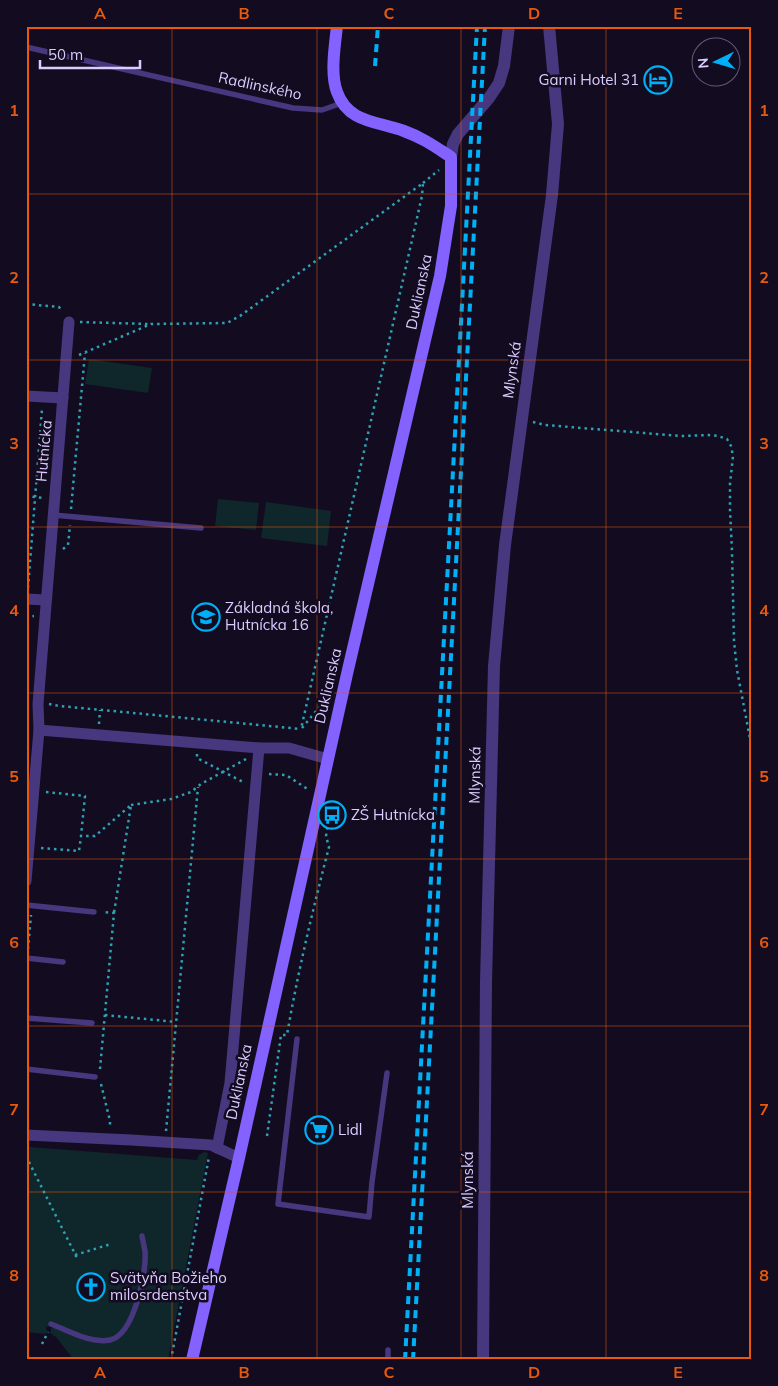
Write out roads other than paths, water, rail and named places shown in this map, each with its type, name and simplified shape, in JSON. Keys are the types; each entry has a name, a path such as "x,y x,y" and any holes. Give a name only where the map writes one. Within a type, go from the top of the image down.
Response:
{"main road":[{"path":"337,26 334,78 336,91 342,103 356,117 402,130 428,141 450,162"},
{"name":"Duklianska","path":"192,1360 440,276 451,206 450,162"}],"street":[{"path":"450,162 453,144 458,134 500,83 509,26"},
{"name":"Mlynská","path":"483,1360 486,982 494,666 505,545 552,194 558,124 549,26"},
{"name":"Hutnícka","path":"26,881 39,730 38,704 46,600 69,322"},
{"path":"26,396 63,398"},
{"path":"26,599 46,600"},
{"path":"39,730 259,748 289,748 328,759"},
{"name":"Duklianska","path":"214,1147 230,1083 259,748"},
{"path":"26,1135 165,1142 214,1147 239,1158"}],"lane":[{"name":"Radlinského","path":"26,46 293,108 322,110 342,103"},
{"path":"53,515 201,528"},
{"path":"29,905 94,912"},
{"path":"27,958 63,962"},
{"path":"26,1018 92,1023"},
{"path":"298,1039 278,1204 369,1217 387,1073"},
{"path":"26,1069 97,1077"},
{"path":"51,1324 96,1340 112,1340 122,1333 130,1323 140,1291 145,1252 142,1236"},
{"path":"388,1350 388,1360"}],"railway":[{"path":"375,66 378,26"},
{"path":"405,1360 477,26"},
{"path":"413,1360 485,26"}],"place":[{"name":"Garni Hotel 31","path":"658,80"},
{"name":"Základná škola, Hutnícka 16","path":"206,617"},
{"name":"ZŠ Hutnícka","path":"332,815"},
{"name":"Lidl","path":"319,1130"},
{"name":"Svätyňa Božieho milosrdenstva","path":"91,1287"}]}
